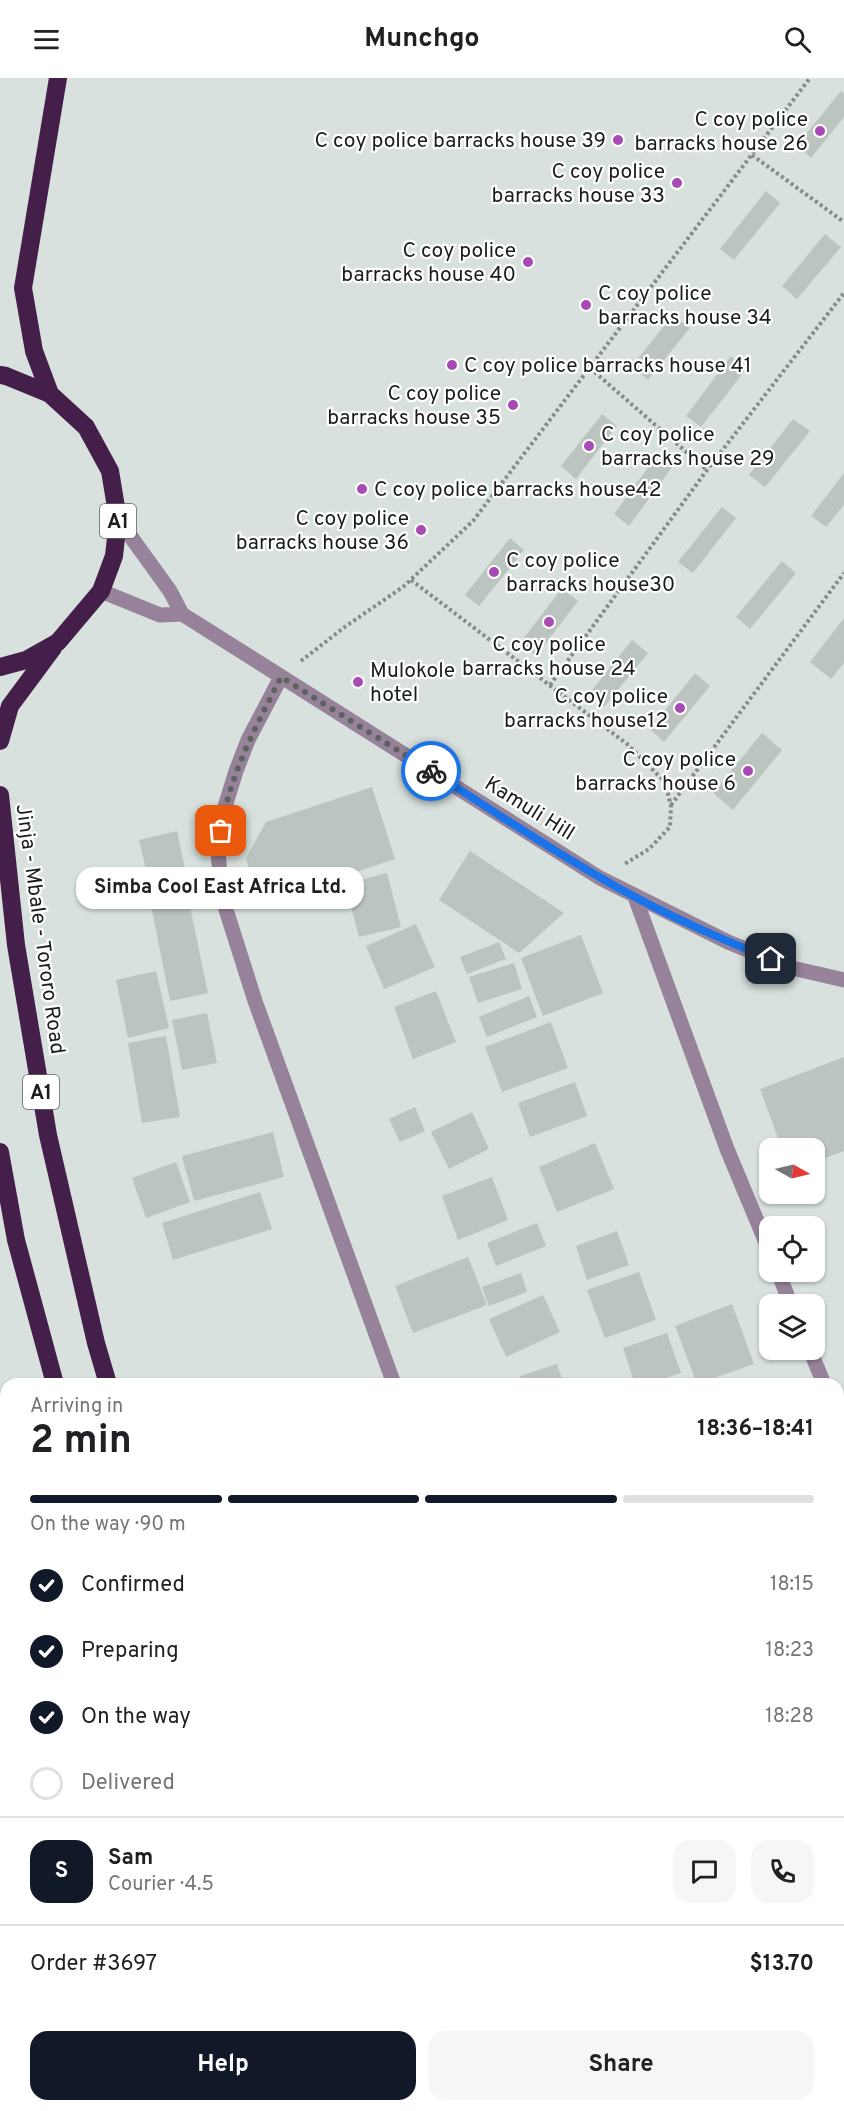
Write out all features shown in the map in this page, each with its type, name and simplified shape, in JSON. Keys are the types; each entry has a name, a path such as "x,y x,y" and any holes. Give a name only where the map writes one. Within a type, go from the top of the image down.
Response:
{"highway":[{"name":"A1","path":"50,394 34,351 23,288 58,78"},
{"name":"A1","path":"0,375 50,394 86,428 110,471 118,519 114,556 101,591 58,642 10,706 0,741"},
{"name":"A1","path":"0,667 26,660 58,642"},
{"name":"Jinja - Mbale - Tororo Road","path":"0,795 16,945 48,1135 96,1343 106,1378"},
{"path":"0,1152 16,1240 53,1378"}],"street":[{"name":"Kamuli Hill","path":"118,519 170,591 182,614 281,677 600,878 635,897 728,942 792,968 844,980"},
{"name":"Kamuli Hill","path":"101,591 160,615 182,614"},
{"path":"281,677 248,740 224,810 218,852 222,897 255,1002 392,1378"},
{"path":"635,897 727,1149 759,1226"},
{"path":"814,1360 822,1378"}],"path":[{"path":"281,677 346,626 411,580 473,521 810,78"},
{"path":"752,155 844,222"},
{"path":"550,685 707,470 844,293"},
{"path":"590,368 707,470"},
{"path":"671,806 844,573"},
{"path":"411,580 627,744 665,782 671,806 670,827 649,849 600,878"}],"building":[{"name":"C coy police barracks house 26","path":"841,91 844,93 844,117 811,158 797,145"},
{"path":"766,191 780,203 734,260 720,249"},
{"path":"825,234 841,247 797,299 782,286"},
{"path":"673,315 690,328 648,380 632,366"},
{"path":"731,356 747,368 701,427 686,416"},
{"name":"C coy police barracks house 29","path":"602,414 617,426 576,479 561,466"},
{"path":"793,419 810,431 765,487 749,475"},
{"path":"658,454 673,466 629,526 614,514"},
{"path":"844,473 844,505 826,527 811,516"},
{"path":"722,507 736,518 693,573 678,562"},
{"name":"C coy police barracks house30","path":"510,538 524,550 479,606 465,595"},
{"path":"782,561 796,573 750,629 736,617"},
{"name":"C coy police barracks house 24","path":"562,588 578,601 536,656 520,643"},
{"path":"844,618 844,663 831,679 810,662"},
{"path":"632,640 648,653 604,707 589,694"},
{"name":"C coy police barracks house12","path":"695,673 710,686 664,742 650,729"},
{"name":"C coy police barracks house 6","path":"762,733 782,750 733,810 713,793"},
{"path":"372,787 395,859 290,894 289,890 257,899 246,858 266,822"},
{"path":"177,831 186,873 149,882 139,840"},
{"path":"470,851 564,913 519,953 439,900"},
{"path":"387,873 401,927 359,937 345,884"},
{"path":"187,892 208,993 170,1001 150,900"},
{"path":"416,924 435,967 384,989 366,946"},
{"path":"581,935 603,993 543,1016 521,958"},
{"path":"499,942 506,959 467,974 460,957"},
{"path":"514,963 522,989 478,1003 469,977"},
{"path":"156,971 169,1028 128,1038 116,980"},
{"path":"436,991 456,1042 413,1059 394,1007"},
{"path":"529,996 537,1017 487,1037 479,1017"},
{"path":"207,1013 217,1063 182,1070 172,1020"},
{"path":"551,1022 568,1068 502,1092 485,1047"},
{"path":"166,1036 180,1117 142,1123 128,1043"},
{"path":"844,1057 844,1151 825,1158 825,1138 778,1138 760,1089"},
{"path":"575,1082 587,1116 530,1137 518,1103"},
{"path":"415,1107 425,1131 400,1142 389,1119"},
{"path":"472,1112 489,1149 449,1169 431,1132"},
{"path":"273,1132 284,1177 194,1201 182,1156"},
{"path":"595,1143 614,1189 557,1212 539,1167"},
{"path":"176,1162 190,1202 146,1218 132,1178"},
{"path":"492,1177 508,1220 458,1240 442,1196"},
{"path":"260,1192 272,1229 173,1260 162,1223"},
{"path":"537,1223 546,1246 496,1266 487,1243"},
{"path":"617,1231 629,1265 587,1280 576,1246"},
{"path":"468,1257 487,1305 413,1333 395,1286"},
{"path":"639,1272 656,1320 605,1338 587,1290"},
{"path":"521,1273 527,1292 489,1306 482,1287"},
{"path":"543,1295 560,1332 506,1357 489,1319"},
{"path":"732,1304 754,1364 714,1378 695,1378 675,1326"},
{"path":"667,1333 681,1373 666,1378 633,1378 623,1348"},
{"path":"557,1364 562,1378 521,1378 520,1376"}],"way so far":[{"path":"221,831 224,810 248,740 281,677 431,771"}],"place":[{"name":"C coy police barracks house 26","path":"820,131"},
{"name":"C coy police barracks house 39","path":"618,140"},
{"name":"C coy police barracks house 33","path":"677,183"},
{"name":"C coy police barracks house 40","path":"528,262"},
{"name":"C coy police barracks house 34","path":"586,305"},
{"name":"C coy police barracks house 41","path":"452,365"},
{"name":"C coy police barracks house 35","path":"513,405"},
{"name":"C coy police barracks house 29","path":"589,446"},
{"name":"C coy police barracks house42","path":"362,489"},
{"name":"C coy police barracks house 36","path":"421,530"},
{"name":"C coy police barracks house30","path":"494,572"},
{"name":"C coy police barracks house 24","path":"549,622"},
{"name":"Mulokole hotel","path":"358,682"},
{"name":"C coy police barracks house12","path":"680,708"},
{"name":"C coy police barracks house 6","path":"748,771"},
{"name":"Simba Cool East Africa Ltd.","path":"221,831"}],"route":[{"path":"431,771 600,878 728,942 771,959"}]}
